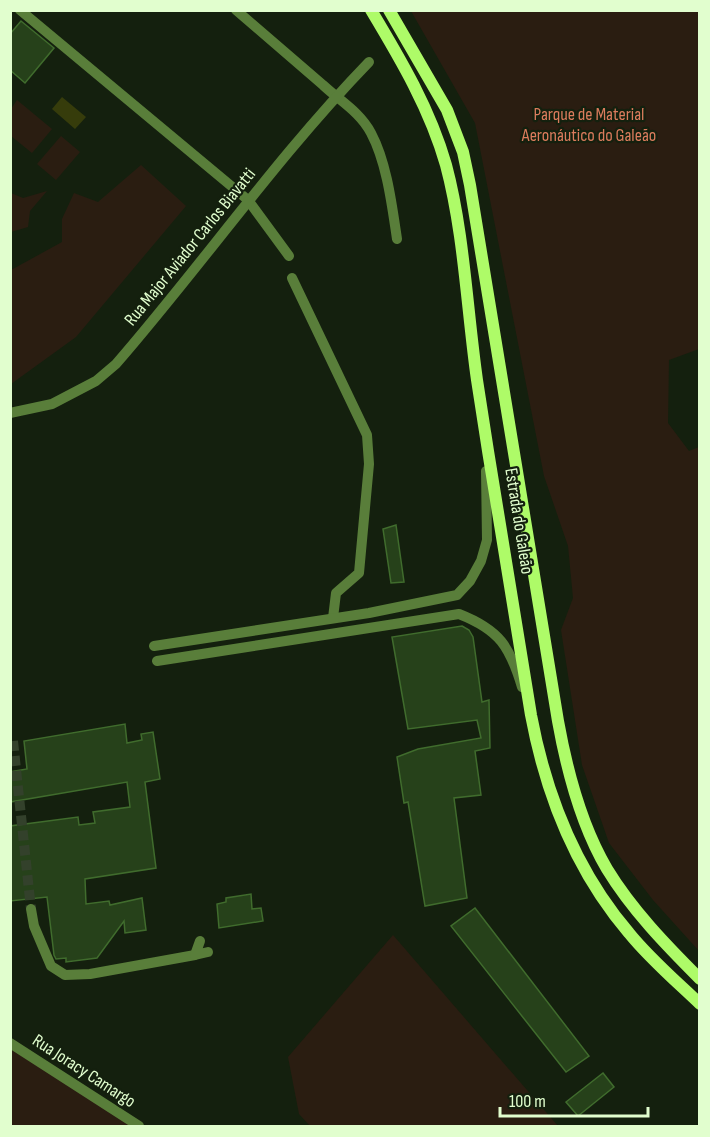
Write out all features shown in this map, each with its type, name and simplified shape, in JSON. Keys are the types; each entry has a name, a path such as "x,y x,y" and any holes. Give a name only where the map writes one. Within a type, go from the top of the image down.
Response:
{"main road":[{"name":"Estrada do Galeão","path":"371,10 413,80 445,164 453,199 478,381 531,715 538,752 558,815 596,890 630,935 699,1004"},
{"name":"Estrada do Galeão","path":"389,10 447,110 463,152 558,721 564,753 576,794 591,838 608,870 644,919 699,979"}],"street":[{"path":"20,10 248,200 289,256"},
{"path":"236,10 336,97 355,110 371,134 383,167 397,239"},
{"name":"Rua Major Aviador Carlos Biavatti","path":"10,413 61,400 96,381 116,364 248,200 369,62"},
{"path":"292,278 367,435 369,464 359,573 336,593 333,618"},
{"path":"154,646 369,613 457,595 470,581 481,561 487,540 488,489 478,381"},
{"path":"157,661 459,614 488,629 513,657 531,715"},
{"path":"31,909 34,926 51,966 65,975 90,974 208,952"},
{"path":"195,955 200,941"},
{"name":"Rua Joracy Camargo","path":"10,1043 139,1126"}],"green space":[{"name":"Parque de Material Aeronáutico do Galeão","path":"411,11 699,11 699,349 669,360 668,423 689,451 699,447 699,951 653,900 609,843 582,765 561,630 573,598 568,546 544,476 475,123"},
{"path":"17,100 52,129 32,153 11,136 11,109"},
{"path":"61,136 80,152 56,180 37,164"},
{"path":"141,165 186,206 76,337 11,384 11,270 62,242 62,219 74,193 98,202"},
{"path":"47,191 30,211 28,227 11,232 11,193 23,198"},
{"path":"393,935 558,1126 310,1126 299,1114 288,1057"},
{"path":"11,1047 131,1126 11,1126"}],"shaded area":[{"path":"62,97 86,117 75,129 52,109"}],"building":[{"path":"21,21 54,48 25,83 10,70 10,34"},
{"path":"396,525 404,582 391,583 383,529"},
{"path":"462,626 469,630 473,637 482,702 489,700 490,748 475,751 481,795 454,798 467,898 425,906 408,802 404,803 397,757 418,749 481,738 477,720 408,729 392,637"},
{"path":"125,724 127,743 142,740 141,734 153,732 160,779 145,782 156,868 85,879 86,904 109,901 110,905 142,898 146,930 125,933 124,921 97,958 66,962 66,958 56,959 54,955 47,897 10,901 10,826 78,817 79,825 95,823 93,812 130,807 127,782 10,802 10,772 27,769 24,741"},
{"path":"251,894 252,909 261,908 263,921 219,928 217,904 226,902 226,898"},
{"path":"475,908 589,1056 566,1072 451,926"},
{"path":"603,1073 614,1087 578,1116 566,1102"}],"tunnel":[{"path":"13,741 31,909"}]}
